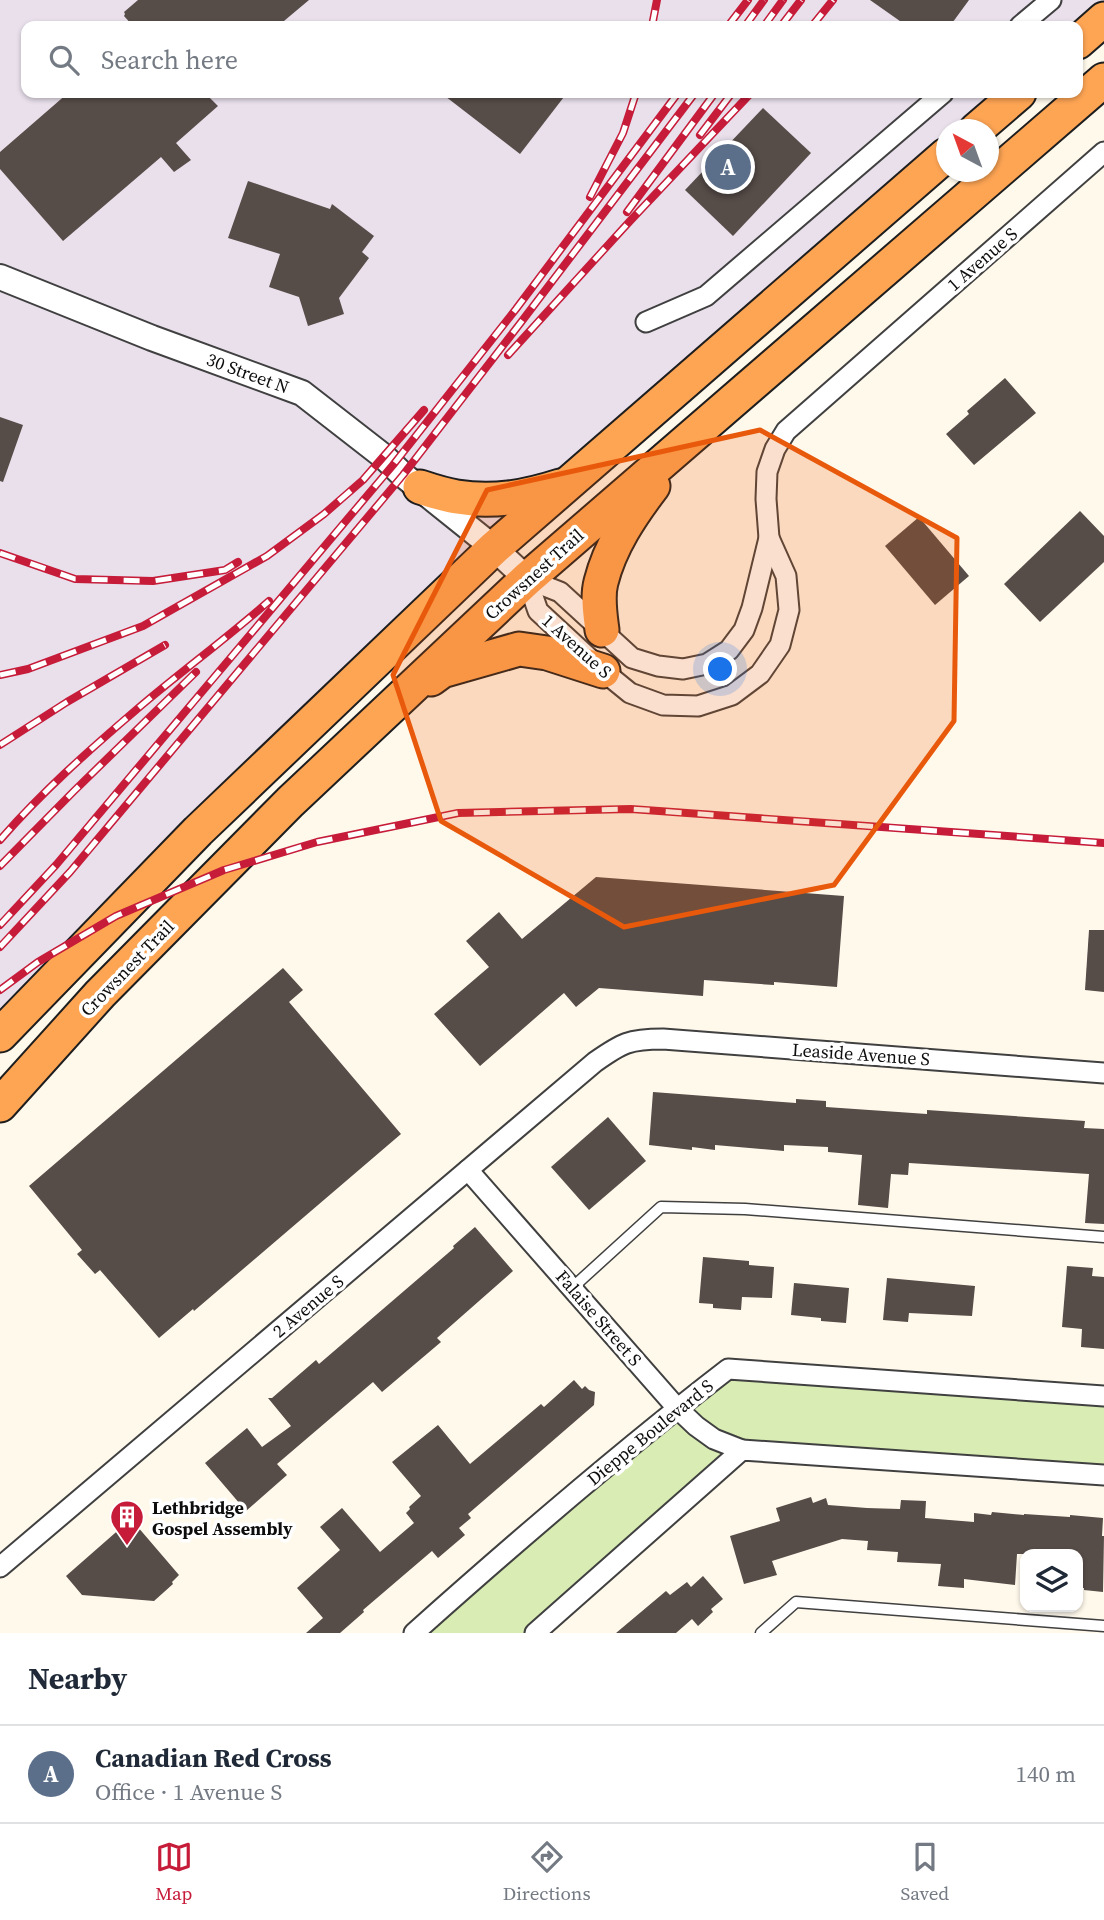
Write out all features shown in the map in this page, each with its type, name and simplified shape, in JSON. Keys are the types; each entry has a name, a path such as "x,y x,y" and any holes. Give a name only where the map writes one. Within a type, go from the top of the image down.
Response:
{"highway":[{"path":"1083,38 1104,19"},
{"name":"Crowsnest Trail","path":"0,1105 100,994 290,802 527,579 1104,80"},
{"path":"989,119 1013,98"},
{"path":"0,1035 198,831 494,548 936,165"},
{"path":"602,630 599,609 600,583 610,556 631,516 691,436"},
{"path":"420,487 457,497 493,500 530,496 569,482"},
{"path":"395,704 443,671 519,649 547,653 603,671"}],"street":[{"path":"1026,21 1051,0"},
{"path":"646,322 706,296 937,98"},
{"name":"1 Avenue S","path":"527,579 560,592 632,658 658,666 683,669 707,664 729,650 744,630 752,608 769,538 767,472 775,449 786,431 1104,152"},
{"name":"30 Street N","path":"0,277 152,338 302,393 383,456 494,548 527,579"},
{"name":"1 Avenue S","path":"527,579 538,611 630,693 663,705 698,706 732,695 760,674 780,645 789,610 786,576 769,538"},
{"name":"Leaside Avenue S","path":"618,1046 639,1039 663,1039 1104,1073"},
{"name":"2 Avenue S","path":"0,1567 594,1062 618,1046"},
{"name":"Falaise Street S","path":"468,1170 677,1408 714,1439 742,1450"},
{"name":"Dieppe Boulevard S","path":"414,1633 514,1544 728,1369 1104,1396"},
{"path":"535,1633 742,1450 1104,1475"}],"lane":[{"path":"572,1288 661,1207 745,1209 1104,1237"},
{"path":"761,1633 796,1602 1104,1626"}],"highlighted area":[{"path":"760,430 957,538 954,721 834,885 624,927 441,821 393,675 487,490"}],"shaded area":[{"path":"0,0 1104,0 1104,19 1083,25 1083,21 21,21 21,98 1013,98 989,119 936,119 936,165 494,548 0,1045"}],"green space":[{"path":"728,1369 1104,1396 1104,1475 742,1450 535,1633 414,1633"}],"building":[{"path":"138,0 309,0 284,21 128,21 124,12"},
{"path":"870,0 969,0 954,21 900,21"},
{"path":"62,98 210,98 218,106 176,143 191,160 174,172 161,157 63,241 0,169 0,152"},
{"path":"447,98 563,98 520,154"},
{"path":"763,108 811,153 733,236 685,190"},
{"path":"248,181 330,209 332,204 374,236 362,252 369,258 339,298 344,314 308,326 299,297 269,287 280,254 228,238"},
{"path":"1005,378 1036,413 974,465 946,434 969,414 967,411"},
{"path":"0,417 23,425 3,482 0,481"},
{"path":"1080,511 1104,536 1104,562 1040,622 1004,584"},
{"path":"919,517 969,576 935,605 885,546"},
{"path":"596,877 844,896 837,987 704,980 703,996 599,988 576,1007 564,993 480,1066 434,1014 489,967 466,941 499,912 522,939"},
{"path":"1089,930 1104,930 1104,992 1085,990"},
{"path":"283,968 303,990 289,1002 401,1134 159,1338 100,1270 95,1274 77,1254 82,1250 29,1186"},
{"path":"653,1092 796,1103 796,1099 826,1101 826,1107 927,1114 927,1110 1085,1121 1084,1128 1104,1129 1104,1224 1085,1223 1089,1174 909,1163 908,1175 891,1174 888,1208 858,1205 862,1155 828,1152 828,1147 784,1145 784,1151 715,1145 715,1150 692,1147 692,1150 649,1145"},
{"path":"608,1117 646,1161 589,1210 551,1167"},
{"path":"475,1227 513,1271 437,1338 441,1342 382,1392 373,1382 277,1464 287,1475 246,1511 205,1463 247,1428 262,1447 291,1426 268,1398 272,1398 316,1360 319,1364"},
{"path":"703,1257 749,1261 749,1265 774,1267 772,1298 742,1297 741,1310 713,1308 713,1304 699,1303"},
{"path":"1067,1266 1093,1268 1092,1276 1104,1277 1104,1349 1081,1347 1082,1329 1062,1327"},
{"path":"887,1278 975,1286 972,1316 909,1313 908,1322 883,1320"},
{"path":"794,1283 849,1288 846,1323 791,1315"},
{"path":"574,1380 582,1389 585,1386 595,1392 594,1405 468,1514 471,1518 459,1528 465,1535 438,1558 432,1551 340,1633 306,1633 323,1618 297,1588 340,1550 320,1527 342,1508 380,1552 414,1523 406,1513 421,1496 392,1462 438,1425 470,1464 541,1404 544,1407"},
{"path":"811,1497 813,1503 826,1498 828,1505 867,1508 900,1509 901,1500 926,1501 925,1518 974,1522 974,1513 991,1515 992,1512 1103,1518 1103,1592 1083,1588 1083,1549 1020,1549 1020,1554 1017,1554 1015,1585 964,1579 964,1588 938,1586 941,1564 897,1562 898,1552 867,1550 868,1541 842,1539 772,1561 777,1575 744,1584 730,1536 780,1521 776,1508"},
{"name":"Lethbridge Gospel Assembly","path":"131,1519 179,1575 154,1601 82,1595 66,1576"},
{"path":"703,1576 723,1599 698,1626 692,1619 676,1633 616,1633 666,1591 670,1595 687,1582 691,1587"}],"railway":[{"path":"653,21 657,0"},
{"path":"732,21 748,0"},
{"path":"749,21 764,0"},
{"path":"768,21 783,0"},
{"path":"785,21 801,0"},
{"path":"816,21 833,0"},
{"path":"590,197 623,133 634,98"},
{"path":"0,925 56,865 393,465 516,309 674,98"},
{"path":"0,947 70,872 403,475 691,98"},
{"path":"627,212 711,98"},
{"path":"700,135 728,98"},
{"path":"508,355 746,98"},
{"path":"0,675 28,669 143,626 267,556 324,514 363,480 424,410"},
{"path":"0,553 75,579 153,581 225,570 238,562"},
{"path":"0,840 48,789 100,741 269,601"},
{"path":"0,745 165,645"},
{"path":"0,866 196,672"},
{"path":"0,990 38,962 116,916 224,870 317,842 458,813 631,809 1104,843"}],"place":[{"name":"Canadian Red Cross","path":"728,167"},
{"name":"Lethbridge Gospel Assembly","path":"127,1547"}]}
